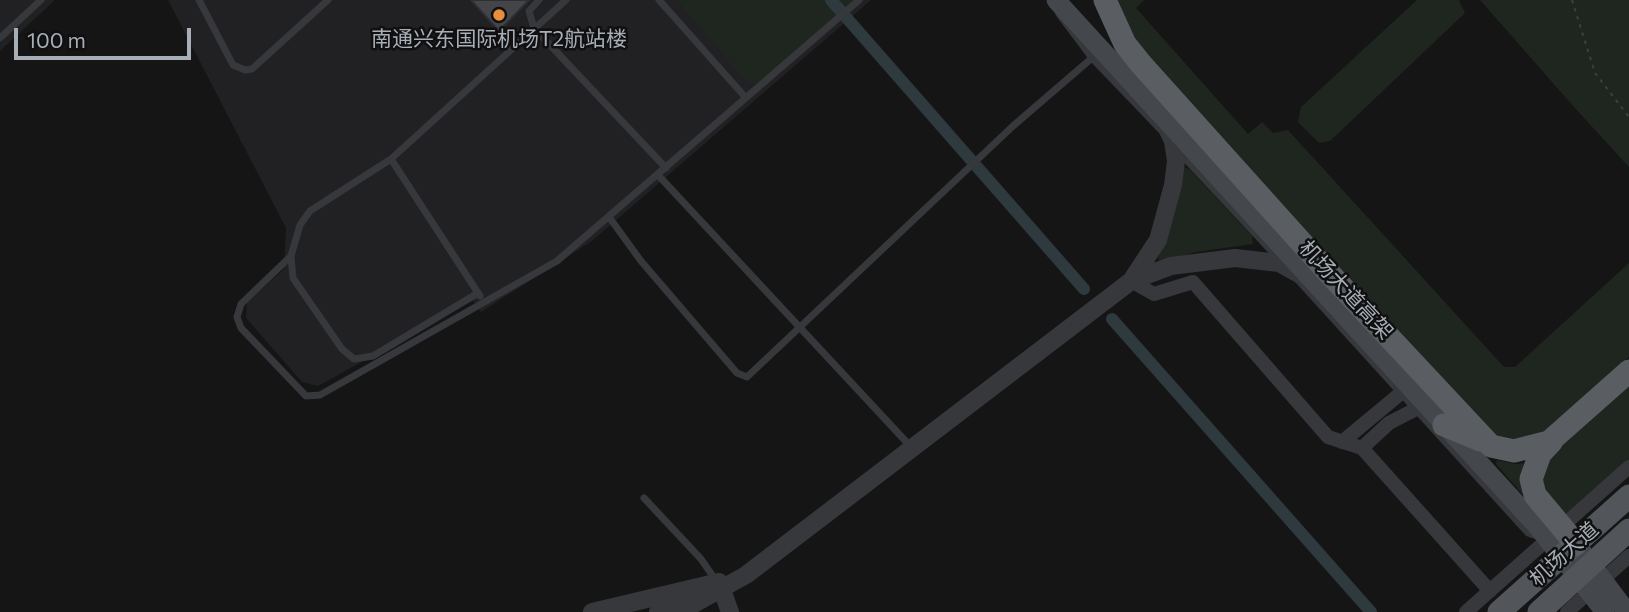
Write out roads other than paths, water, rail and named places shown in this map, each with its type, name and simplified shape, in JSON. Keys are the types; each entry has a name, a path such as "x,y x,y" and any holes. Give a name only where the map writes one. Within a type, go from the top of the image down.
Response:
{"highway":[{"name":"机场大道高架","path":"1105,0 1125,44 1324,280 1491,446"},
{"path":"1562,542 1535,495 1531,479 1540,454 1629,371"},
{"path":"1444,425 1491,446 1514,452 1554,439"}],"main road":[{"path":"1056,0 1157,119 1195,152 1324,280 1391,366 1444,425 1562,542 1589,577 1627,612"},
{"name":"机场大道","path":"1499,612 1562,542 1629,496"},
{"name":"机场大道","path":"1539,612 1589,577 1629,530"},
{"path":"1589,577 1605,612"}],"street":[{"path":"1131,281 1147,261 1166,216 1175,173 1174,144 1157,119"},
{"path":"592,612 720,586 747,575 1131,281 1151,272 1206,260 1262,260 1324,280"},
{"path":"1131,281 1154,294 1193,282 1328,437 1362,448 1490,591"},
{"path":"1342,442 1401,393"},
{"path":"1362,448 1389,424 1416,408"},
{"path":"1466,612 1490,591 1562,542 1629,467"},
{"path":"1567,612 1589,577 1629,556"},
{"path":"658,612 694,604 720,586"},
{"path":"720,586 730,612"}],"lane":[{"path":"0,38 41,0"},
{"path":"199,0 233,65 245,70 253,69 328,0"},
{"path":"539,0 529,11 534,28 666,168"},
{"path":"478,293 373,356 354,359 342,349 293,278 291,256 300,225 310,211 391,159 566,0"},
{"path":"659,0 746,98"},
{"path":"291,256 241,304 237,317 241,328 302,393 311,397 320,395 557,261 859,0"},
{"path":"1056,0 1064,25 1092,58 1157,119"},
{"path":"609,217 641,261 740,376 750,375 995,144 1092,58"},
{"path":"1174,144 1195,152"},
{"path":"1174,144 1528,533 1562,542"},
{"path":"391,159 484,303"},
{"path":"658,175 912,449"},
{"path":"644,498 701,559 720,586"}],"waterway":[{"path":"831,0 1084,289"},
{"path":"1112,319 1371,612"}],"place":[{"name":"南通兴东国际机场T2航站楼","path":"499,15"}]}
